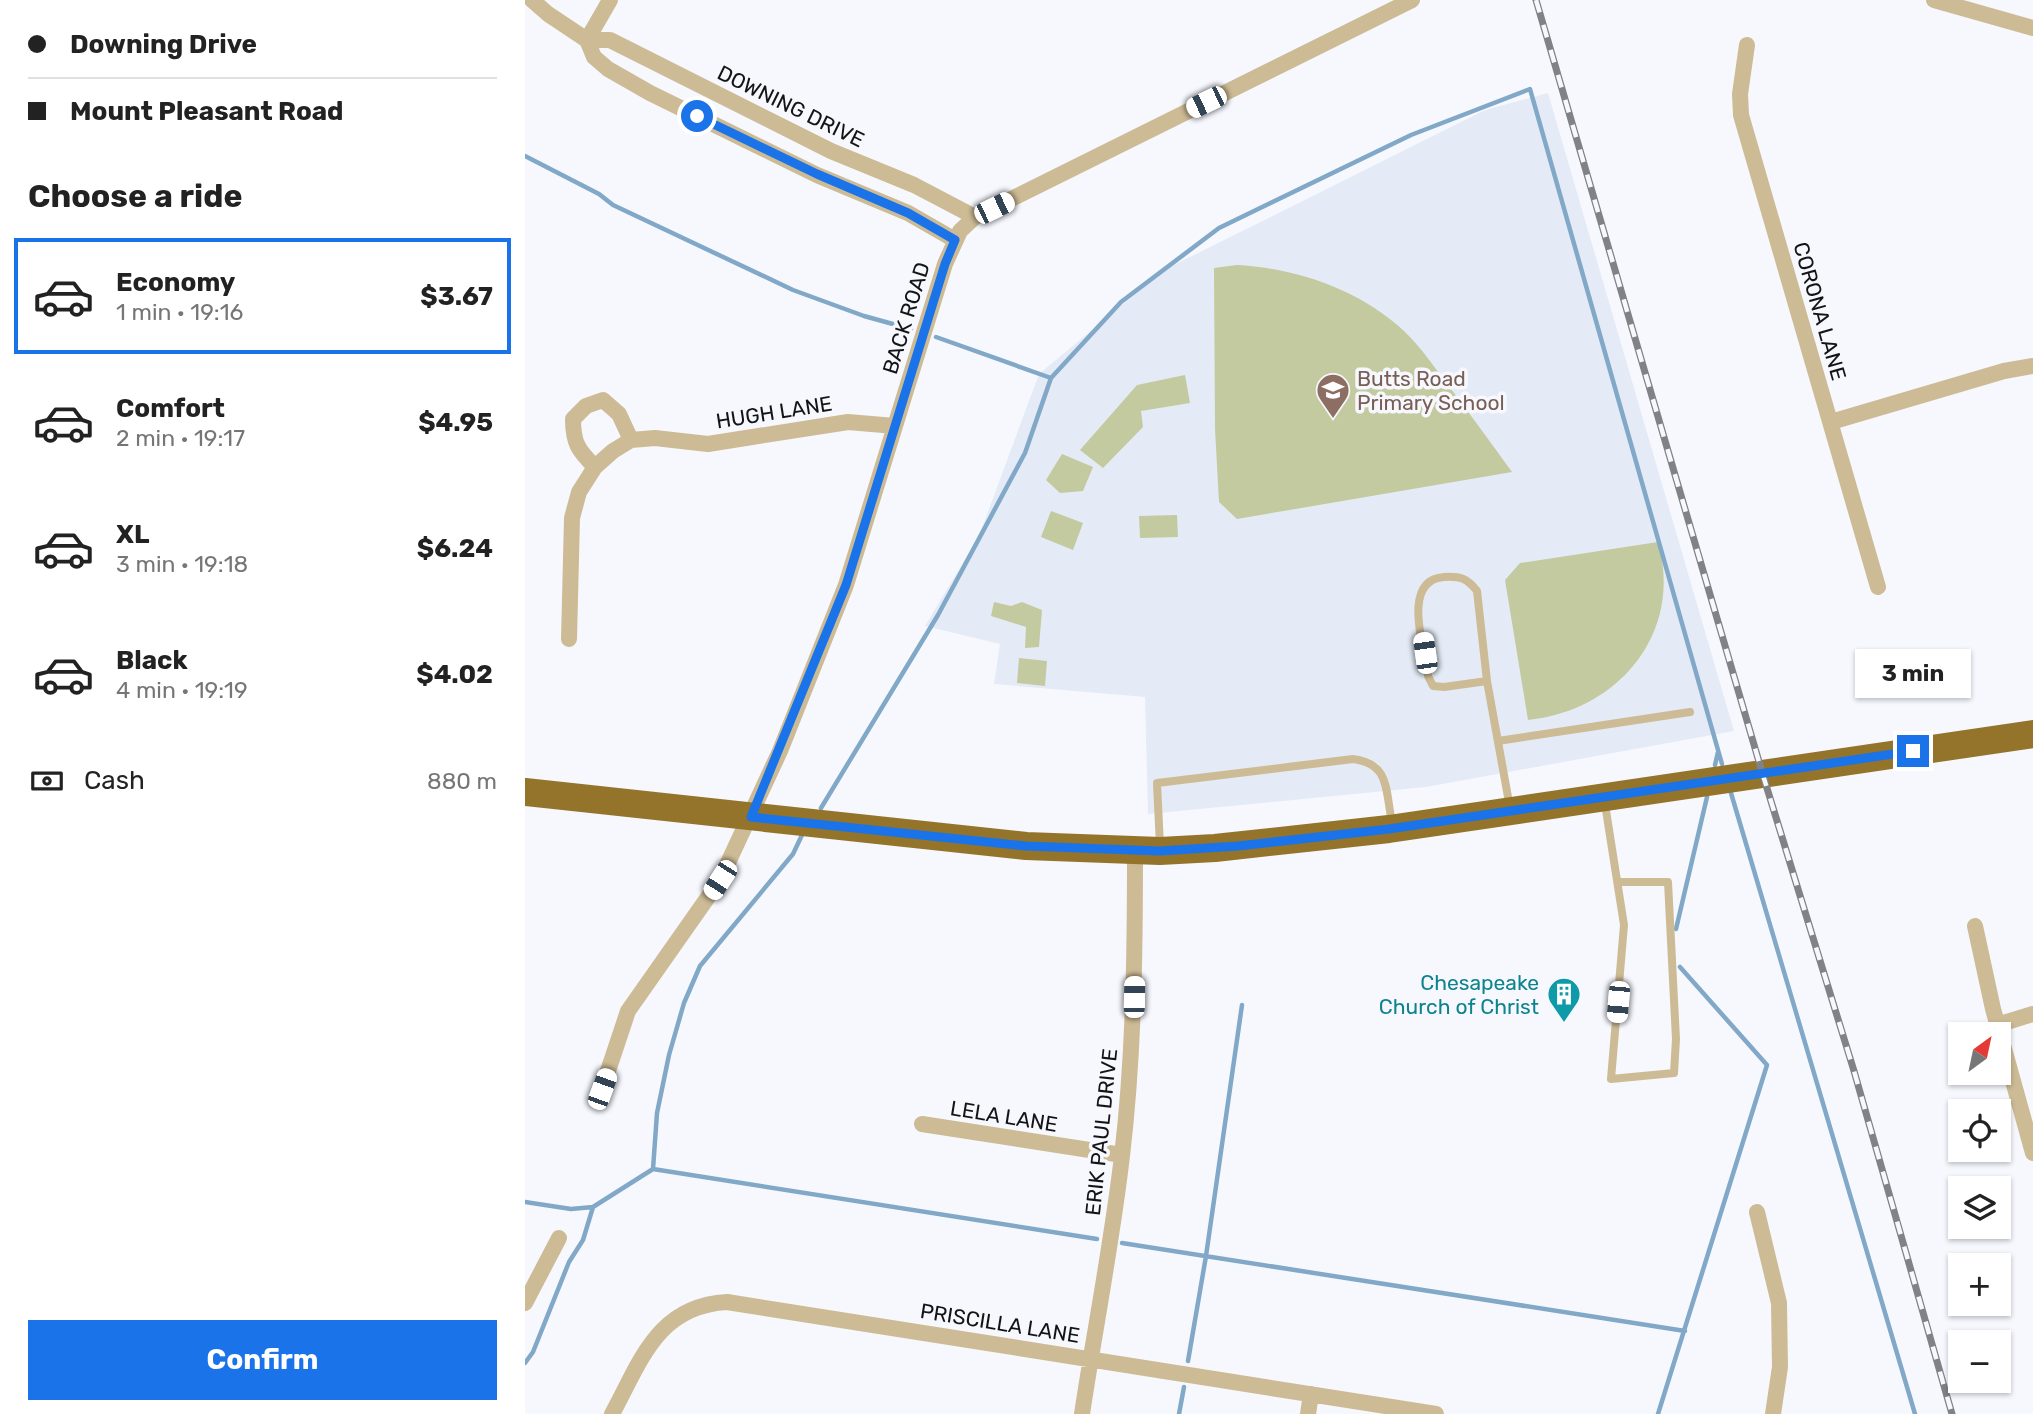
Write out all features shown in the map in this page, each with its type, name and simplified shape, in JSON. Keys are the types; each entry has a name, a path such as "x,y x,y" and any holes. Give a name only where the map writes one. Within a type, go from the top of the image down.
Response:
{"highway":[{"path":"525,792 1026,846 1148,852 1227,847 1393,828 2033,734"}],"street":[{"name":"DOWNING DRIVE","path":"532,0 587,40 610,40 831,151 914,185 975,218"},
{"path":"587,40 610,0"},
{"name":"BACK ROAD","path":"602,1089 628,1011 720,880 751,817 846,585 945,264 965,225 1412,0"},
{"path":"1934,0 2033,28"},
{"name":"DOWNING DRIVE","path":"587,40 594,57 608,69 650,93 817,174 908,213 955,240"},
{"name":"CORONA LANE","path":"1747,44 1740,94 1741,115 1878,587"},
{"path":"1831,422 2004,371 2033,366"},
{"path":"569,639 572,518 579,492 595,467 631,440 619,414 603,400 586,406 573,419 573,438 584,456 595,467"},
{"name":"HUGH LANE","path":"631,440 655,438 708,443 848,422 895,426"},
{"name":"ERIK PAUL DRIVE","path":"1082,1414 1122,1155 1148,852"},
{"path":"1975,926 1996,1022"},
{"path":"2007,1022 2033,1014"},
{"path":"2011,1075 2033,1153"},
{"name":"LELA LANE","path":"922,1124 1122,1155"},
{"path":"1757,1212 1780,1303 1780,1367 1773,1414"},
{"path":"525,1303 559,1238"},
{"name":"PRISCILLA LANE","path":"612,1414 651,1342 665,1325 683,1313 713,1303 757,1305 1436,1414"},
{"path":"1308,1414 1311,1394"}],"lane":[{"path":"1487,681 1433,686 1428,676 1417,606 1419,592 1427,581 1458,576 1469,581 1477,591 1487,681 1510,811"},
{"path":"1497,741 1690,712"},
{"path":"1148,852 1157,783 1353,759 1375,765 1382,774 1393,828"},
{"path":"1604,797 1624,925 1611,1079 1674,1073 1676,1039 1668,882 1618,882"}],"shaded area":[{"name":"Butts Road Primary School","path":"1548,93 1734,731 1426,787 1148,814 1145,697 994,684 1000,644 925,626 979,536 1039,374 1164,270 1485,110"}],"green space":[{"path":"1237,265 1304,276 1347,293 1387,317 1422,350 1512,472 1237,519 1219,502 1215,429 1214,268"},
{"path":"1185,375 1190,403 1141,411 1143,427 1103,468 1080,450 1137,385"},
{"path":"1062,454 1093,467 1083,491 1060,493 1046,480"},
{"path":"1051,511 1083,523 1073,550 1041,537"},
{"path":"1177,515 1178,537 1140,538 1139,516"},
{"path":"1658,542 1664,575 1661,607 1652,636 1637,662 1616,684 1590,701 1560,714 1528,720 1505,580 1520,563"},
{"path":"994,602 1011,606 1022,602 1042,610 1039,647 1025,648 1026,627 991,616"},
{"path":"1019,658 1047,661 1045,686 1017,683"}],"waterway":[{"path":"821,808 938,615 1025,453 1051,378 1121,302 1219,228 1411,135 1530,89 1722,764"},
{"path":"525,156 599,194 613,205 793,290 864,316 911,329"},
{"path":"936,337 1051,378"},
{"path":"1715,765 1718,752"},
{"path":"1731,793 1915,1414"},
{"path":"1676,929 1707,797"},
{"path":"653,1169 657,1113 669,1055 684,1003 700,966 793,854 802,835"},
{"path":"1658,1414 1767,1065 1680,967"},
{"path":"1188,1361 1242,1005"},
{"path":"525,1202 571,1209 593,1207 653,1169 1097,1239"},
{"path":"525,1363 533,1352 569,1262 583,1240 593,1207"},
{"path":"1122,1243 1685,1331"},
{"path":"1179,1414 1184,1387"}],"railway":[{"path":"1536,0 1762,772 1854,1071 1952,1414"}],"place":[{"name":"Butts Road Primary School","path":"1333,420"},
{"name":"Chesapeake Church of Christ","path":"1564,1024"}],"route":[{"path":"697,116 817,174 908,213 955,240 945,264 846,585 751,817 1026,846 1135,852 1215,848 1389,829 1913,751"}]}
